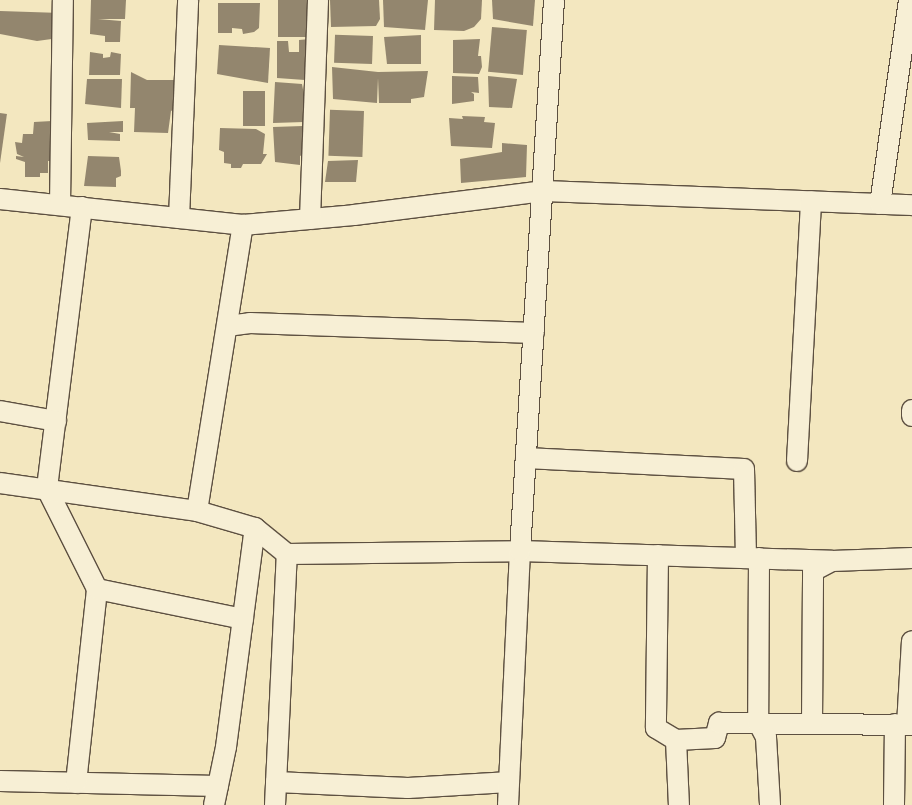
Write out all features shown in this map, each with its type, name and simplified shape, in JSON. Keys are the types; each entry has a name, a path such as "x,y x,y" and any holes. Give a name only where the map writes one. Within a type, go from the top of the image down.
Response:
{"street":[{"path":"60,205 63,0"},
{"path":"179,218 188,0"},
{"path":"310,219 318,0"},
{"path":"508,805 520,551 544,191 554,0"},
{"path":"880,204 908,37 909,0"},
{"path":"0,199 243,226 544,191 912,205"},
{"path":"797,461 811,201"},
{"path":"76,783 98,590 47,489 82,207"},
{"path":"197,511 243,226"},
{"path":"227,326 250,323 534,333"},
{"path":"912,410 912,416"},
{"path":"0,412 56,421"},
{"path":"526,458 744,469 753,558 758,722 766,737 770,805"},
{"path":"0,483 197,511 255,528 287,554 520,551 832,560 912,558"},
{"path":"0,781 76,783 216,796 255,528"},
{"path":"275,805 287,554"},
{"path":"658,555 656,728 676,740 715,738 719,723 905,725"},
{"path":"812,723 813,571 832,560"},
{"path":"98,590 243,619"},
{"path":"894,805 905,725 912,641"},
{"path":"676,740 679,805"},
{"path":"276,782 408,788 509,782"}],"building":[{"path":"91,0 126,0 125,19 98,19 121,21 120,42 105,42 105,36 90,34"},
{"path":"278,0 311,0 311,37 278,37"},
{"path":"330,0 379,0 380,19 376,26 331,27"},
{"path":"383,0 428,0 425,30 384,27"},
{"path":"435,0 482,0 481,19 474,27 464,31 434,30"},
{"path":"492,0 535,0 533,26 493,19"},
{"path":"218,3 260,3 259,28 254,32 243,34 242,29 232,28 232,33 218,33"},
{"path":"0,11 61,13 59,38 37,41 0,34"},
{"path":"492,27 527,30 523,75 488,72"},
{"path":"335,35 373,36 372,64 334,63"},
{"path":"421,35 421,64 387,64 384,37"},
{"path":"310,39 310,70 304,70 305,80 277,78 277,41 288,41 289,52 299,52 299,40"},
{"path":"480,39 478,56 481,56 482,67 479,74 453,73 453,40"},
{"path":"219,45 270,48 268,83 217,74"},
{"path":"90,52 103,54 103,58 110,57 111,52 121,54 120,75 89,75"},
{"path":"332,67 378,72 428,71 424,97 411,99 411,103 379,103 378,78 377,103 333,99"},
{"path":"131,72 147,80 177,80 176,108 171,111 168,133 134,132 135,108 130,108"},
{"path":"452,76 478,77 479,93 471,92 474,94 474,101 452,104"},
{"path":"488,76 517,79 512,108 489,107"},
{"path":"87,79 122,79 121,108 85,104"},
{"path":"275,82 302,84 304,95 308,95 304,122 273,123"},
{"path":"243,91 265,91 265,126 243,126"},
{"path":"330,110 364,111 362,157 328,156"},
{"path":"0,113 7,114 0,163"},
{"path":"462,116 485,117 484,122 495,123 492,148 451,146 449,118 463,119"},
{"path":"52,121 52,161 48,161 48,173 40,173 40,177 25,177 25,162 16,159 16,156 24,157 17,154 15,142 22,143 23,134 33,134 34,122"},
{"path":"123,121 123,132 109,132 120,134 120,141 88,140 87,123"},
{"path":"303,126 308,152 300,156 300,165 275,162 273,127"},
{"path":"220,128 256,129 265,134 263,154 267,154 261,164 243,164 241,168 231,168 231,164 224,163 224,152 219,150"},
{"path":"502,143 527,145 526,177 461,183 460,159 502,152"},
{"path":"88,156 119,157 121,176 116,178 116,187 84,186"},
{"path":"358,160 356,182 325,182 328,161"}]}
